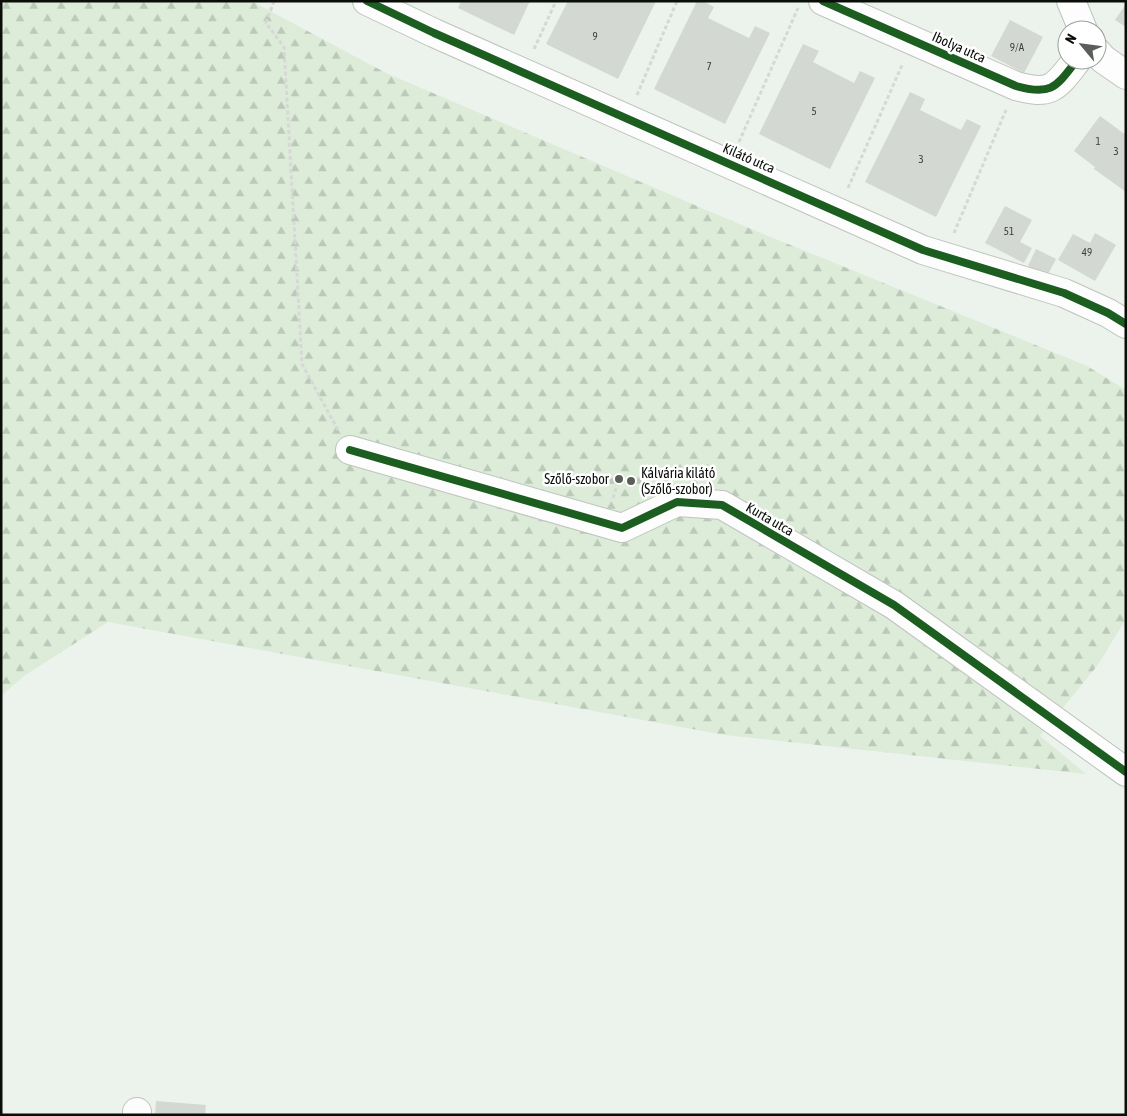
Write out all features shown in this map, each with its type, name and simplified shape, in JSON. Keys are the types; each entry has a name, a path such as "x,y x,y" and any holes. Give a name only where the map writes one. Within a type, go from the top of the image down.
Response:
{"street":[{"name":"Kilátó utca","path":"367,1 434,34 923,250 1064,293 1108,313 1126,324"},
{"name":"Ibolya utca","path":"824,1 1016,86 1033,91 1052,88 1074,70"},
{"path":"1071,1 1079,20"},
{"path":"1107,64 1126,74"},
{"name":"Kurta utca","path":"350,450 622,528 677,502 722,505 894,605 1126,772"}],"path":[{"path":"274,1 266,24 284,47 302,364 350,450"},
{"path":"523,73 556,1"},
{"path":"627,119 677,1"},
{"path":"730,164 801,1"},
{"path":"838,212 913,40"},
{"path":"944,257 1016,86"}],"green space":[{"path":"1,1 251,1 386,73 739,224 1087,366 1126,390 1126,619 1097,666 1040,736 1086,774 725,735 108,622 24,676 1,696"}],"building":[{"path":"461,1 530,1 514,35 458,8"},
{"path":"568,1 656,1 618,79 546,44"},
{"path":"697,1 703,1 714,7 708,18 749,38 755,26 770,33 725,124 654,89"},
{"path":"1126,4 1126,27 1115,20"},
{"path":"1010,20 1043,37 1024,73 991,56"},
{"path":"803,44 819,51 813,62 854,83 860,71 875,78 830,169 759,134"},
{"path":"910,92 925,99 920,110 961,130 967,119 981,126 936,217 865,182"},
{"path":"1100,116 1126,135 1126,192 1094,169 1095,167 1074,151"},
{"path":"1005,206 1032,220 1020,242 1032,248 1024,263 985,243"},
{"path":"1095,233 1116,245 1095,281 1058,260 1073,234 1090,243"},
{"path":"1036,249 1056,259 1047,276 1028,266"},
{"path":"156,1101 206,1105 205,1115 155,1115"}],"cycle path":[{"path":"367,1 434,33 923,250 1064,293 1108,313 1126,324"},
{"path":"823,1 1016,86 1028,89 1046,89 1058,83 1069,70"},
{"path":"350,450 622,528 677,502 722,505 894,605 1126,772"}],"place":[{"name":"Szőlő-szobor","path":"619,479"},
{"name":"Kálvária kilátó (Szőlő-szobor)","path":"631,481"}]}
